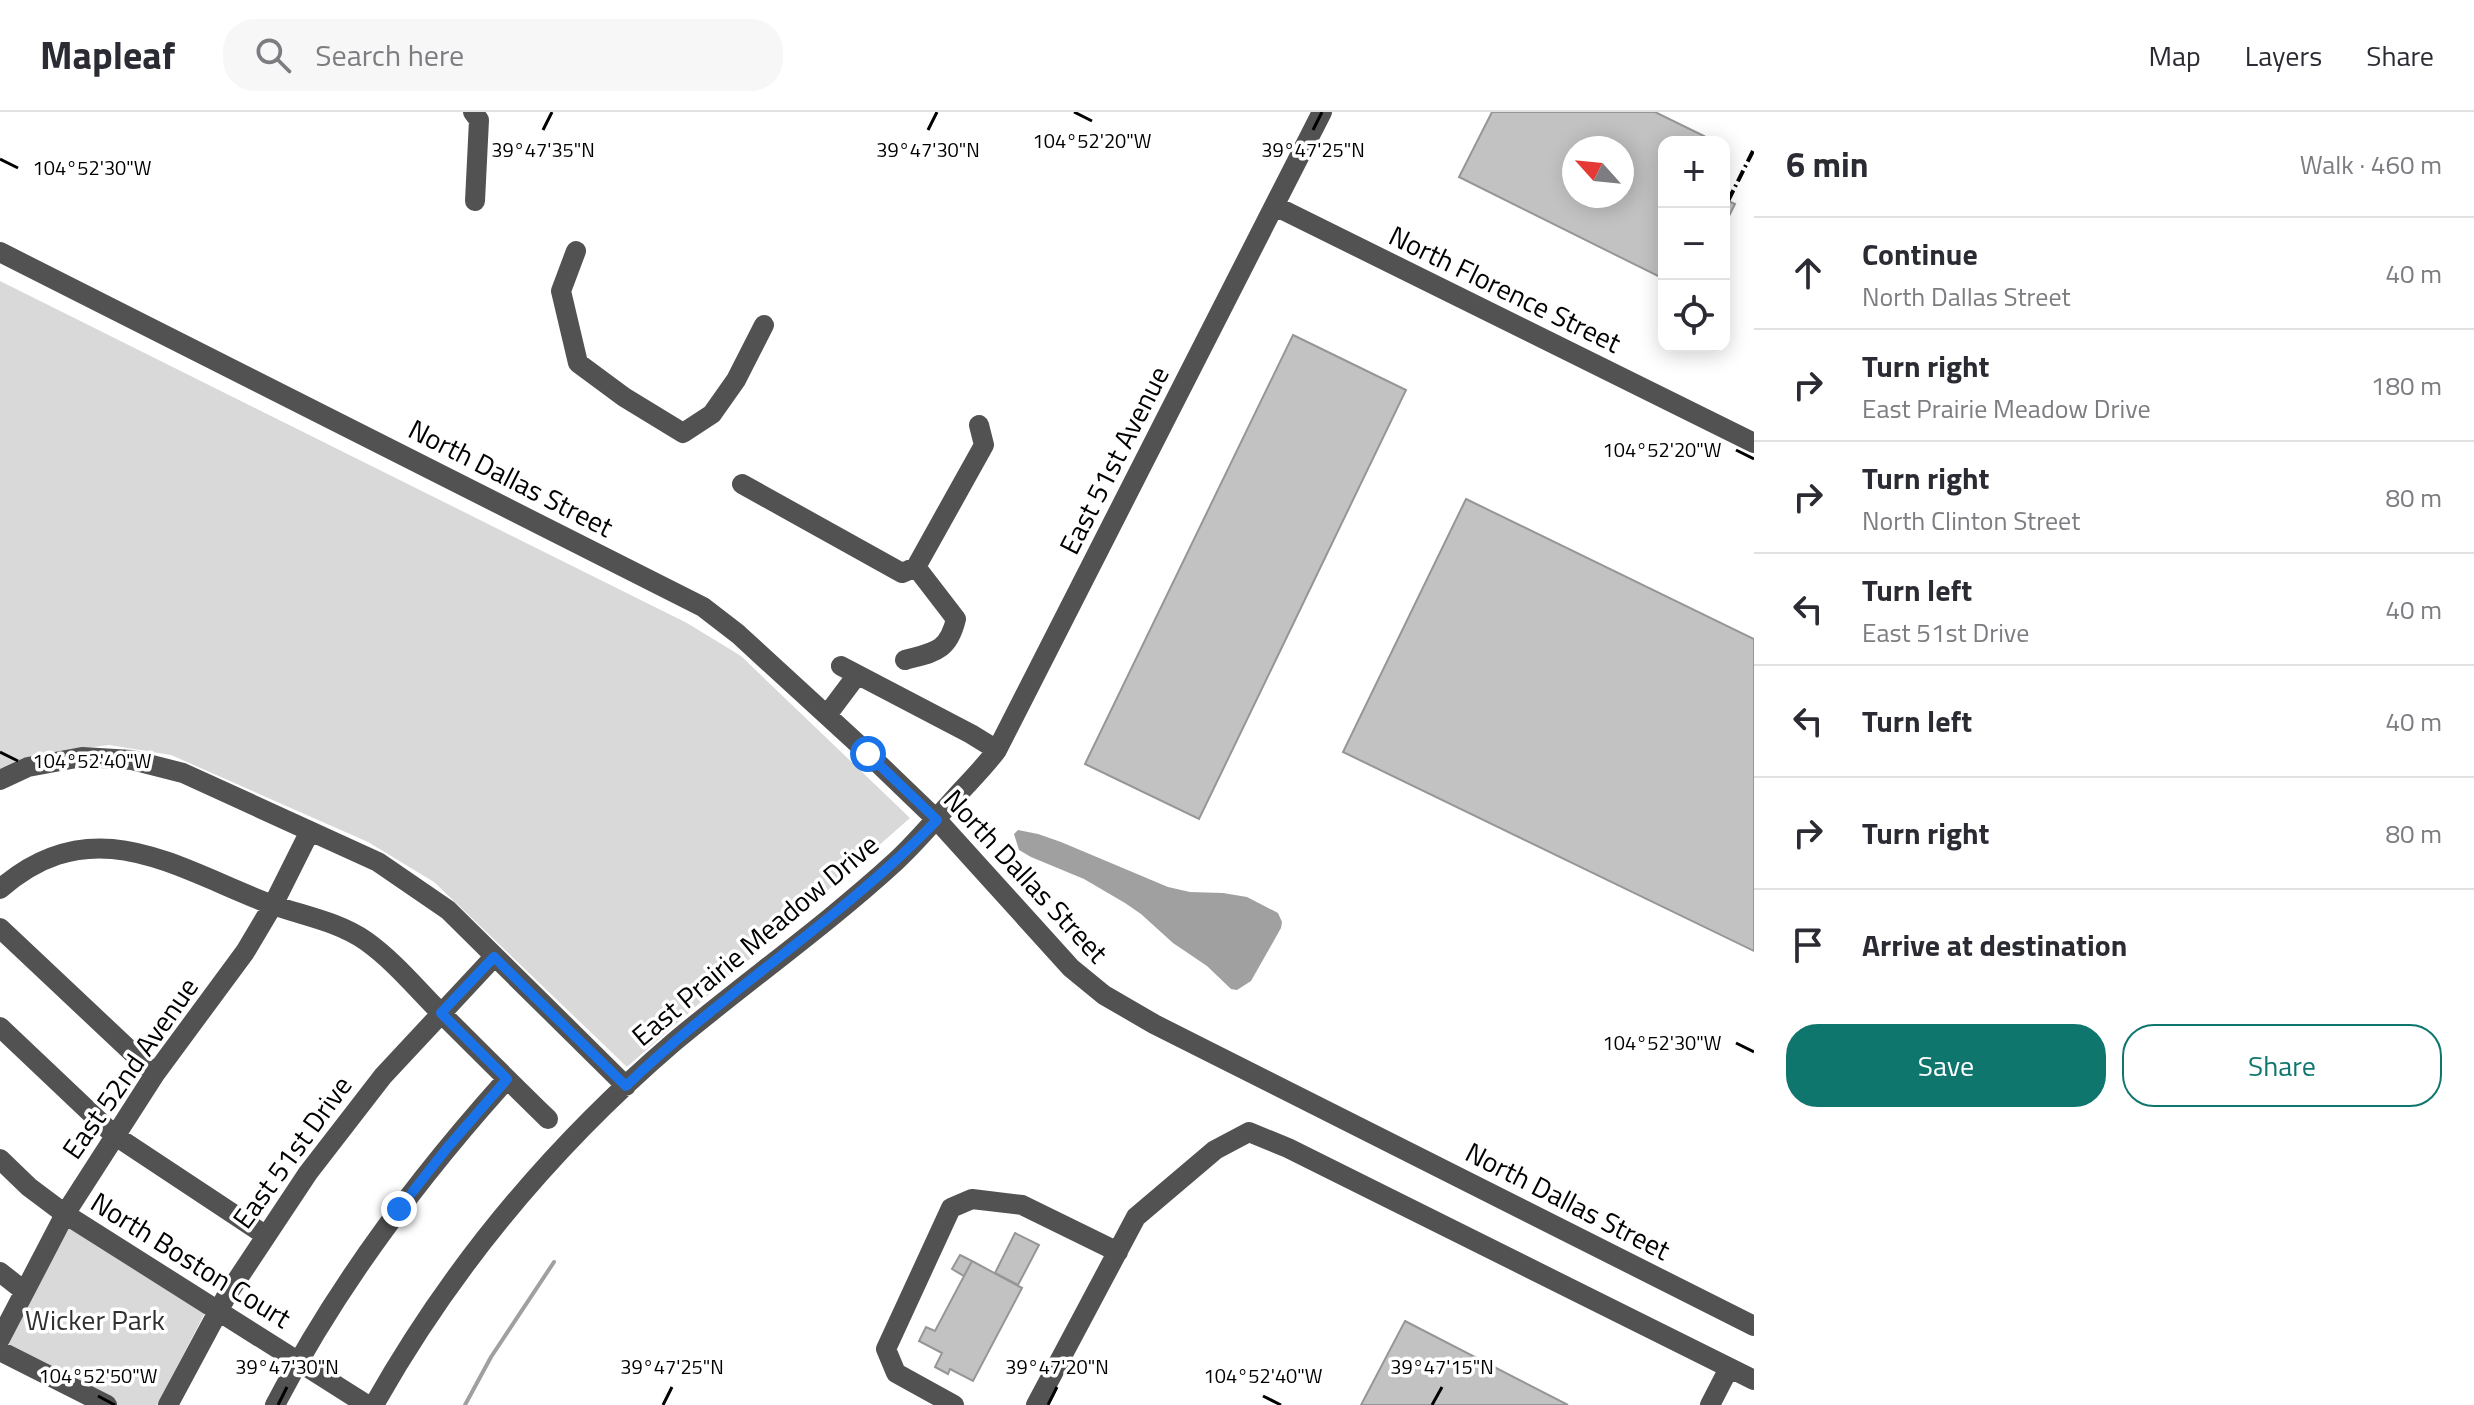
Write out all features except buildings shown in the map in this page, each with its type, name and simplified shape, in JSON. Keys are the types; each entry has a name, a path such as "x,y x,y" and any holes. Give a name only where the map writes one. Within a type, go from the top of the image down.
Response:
{"street":[{"path":"473,112 479,120 475,201"},
{"name":"East 51st Avenue","path":"937,820 997,750 1322,112"},
{"name":"North Florence Street","path":"1275,206 1754,443"},
{"path":"576,251 561,291 578,363 624,397 683,433 712,414 736,380 764,325"},
{"name":"North Dallas Street","path":"0,252 690,599 728,625 937,820 1071,968 1093,987 1118,1004 1754,1326"},
{"path":"742,484 902,573 916,567 984,445 979,425"},
{"path":"905,660 938,651 953,633 956,619 916,567"},
{"path":"827,715 849,670 997,750"},
{"path":"0,780 28,767 82,757 132,760 183,773 378,862 448,910 626,1086"},
{"name":"East Prairie Meadow Drive","path":"374,1405 425,1321 484,1240 549,1163 626,1086 689,1030 874,881 937,820"},
{"name":"East 52nd Avenue","path":"0,1339 65,1214 155,1074 245,952 273,905 310,831"},
{"path":"0,889 29,867 53,855 80,849 138,851 273,905 341,926 383,954 548,1119"},
{"path":"0,928 155,1074"},
{"name":"East 51st Drive","path":"168,1405 219,1310 265,1235 315,1163 369,1093 494,957"},
{"path":"0,1027 114,1135 265,1235"},
{"path":"275,1405 352,1275 447,1148 507,1079"},
{"path":"1036,1405 1136,1217 1215,1150 1249,1132 1314,1160 1754,1380"},
{"name":"North Boston Court","path":"0,1159 29,1187 65,1214 367,1405"},
{"path":"954,1405 896,1373 886,1349 951,1208 972,1199 1022,1205 1118,1252"},
{"path":"0,1272 24,1291"},
{"path":"0,1351 107,1405"},
{"path":"1710,1405 1729,1368"}],"green space":[{"path":"0,281 687,623 741,656 910,818 627,1067 434,882 368,842 171,755 109,745 41,754 0,770"},
{"name":"Wicker Park","path":"67,1220 206,1311 157,1405 111,1405 1,1346"}],"shaded area":[{"path":"1018,830 1061,842 1168,887 1247,897 1278,913 1281,928 1251,981 1237,990 1231,989 1207,966 1173,943 1125,903 1084,879 1019,850 1014,834"}],"waterway":[{"path":"465,1405 491,1357 554,1262"}],"railway":[{"path":"1730,197 1754,149"}],"route":[{"path":"399,1209 507,1079 441,1013 494,957 626,1086 689,1030 868,886 937,820 868,754"}]}
